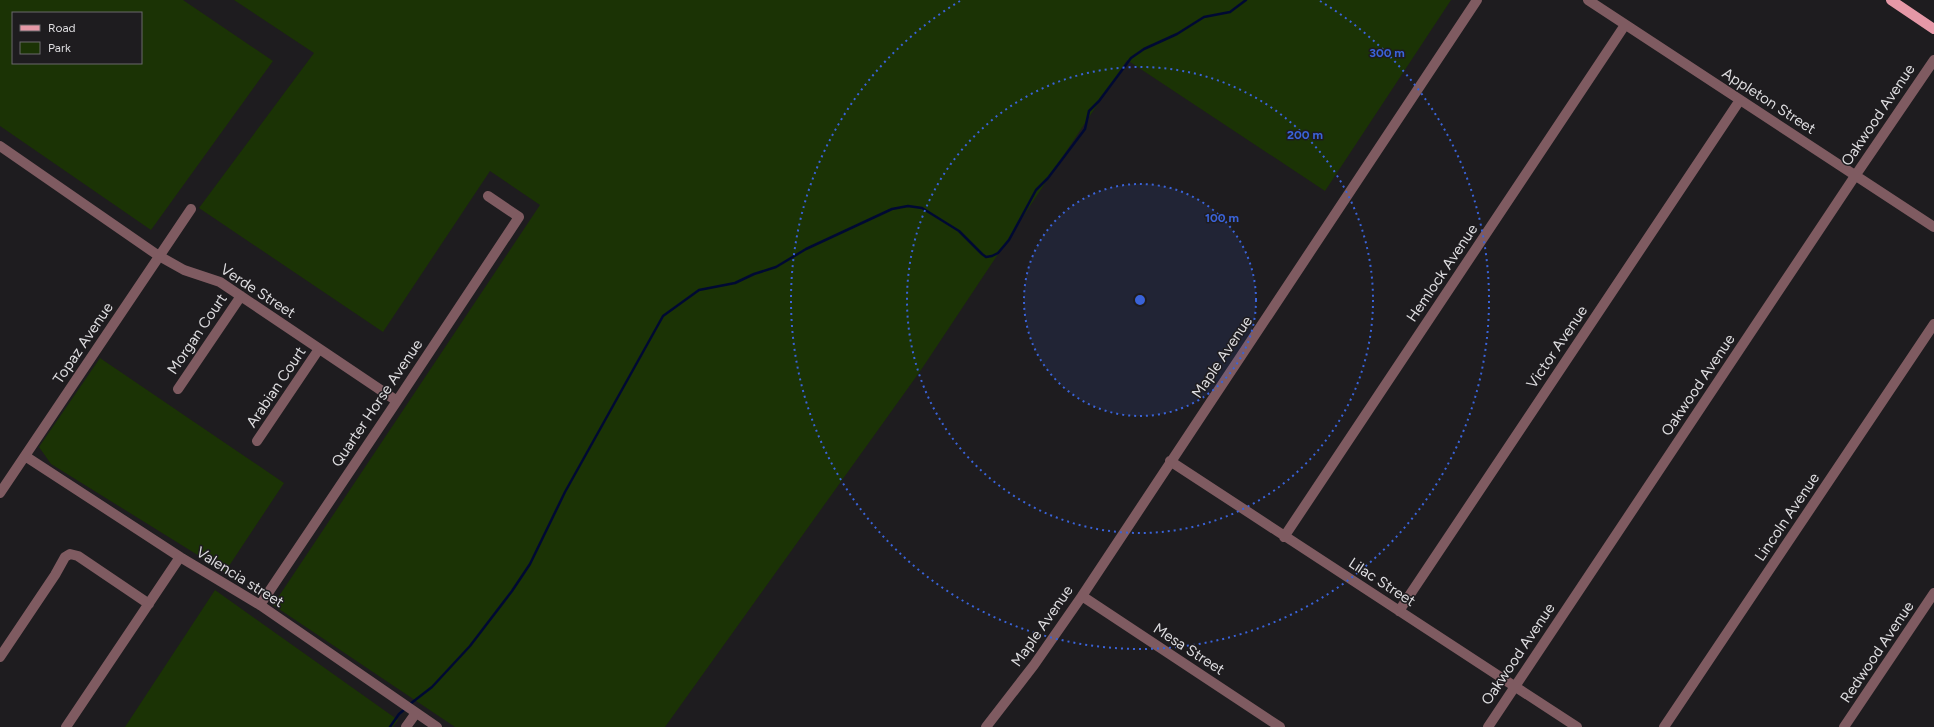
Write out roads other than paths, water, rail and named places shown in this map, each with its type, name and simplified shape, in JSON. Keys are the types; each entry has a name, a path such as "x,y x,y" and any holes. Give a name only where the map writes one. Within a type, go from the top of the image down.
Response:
{"main road":[{"path":"1891,0 1934,29"}],"street":[{"name":"Maple Avenue","path":"986,727 1034,665 1082,596 1170,461 1477,0"},
{"name":"Appleton Street","path":"1588,0 1934,227"},
{"name":"Hemlock Avenue","path":"1284,537 1625,25"},
{"name":"Oakwood Avenue","path":"1488,727 1934,60"},
{"name":"Victor Avenue","path":"1399,611 1740,100"},
{"name":"Verde Street","path":"0,146 159,256 184,270 220,282 398,401"},
{"name":"Quarter Horse Avenue","path":"260,605 398,401 519,217 488,196"},
{"name":"Topaz Avenue","path":"0,493 191,209"},
{"name":"Morgan Court","path":"178,389 241,296"},
{"name":"Lincoln Avenue","path":"1664,727 1934,324"},
{"name":"Arabian Court","path":"257,441 319,349"},
{"name":"Valencia street","path":"24,456 180,557 260,605 437,727"},
{"name":"Lilac Street","path":"1170,461 1284,537 1577,727"},
{"path":"0,657 65,558 70,554 78,556 149,604"},
{"path":"66,727 180,557"},
{"name":"Redwood Avenue","path":"1844,727 1934,593"},
{"name":"Mesa Street","path":"1082,596 1280,727"},
{"path":"406,727 416,713"}],"waterway":[{"path":"410,704 432,687 470,646 512,591 530,564 565,492 663,316 699,290 735,283 754,274 776,267 806,249 892,209 908,206 922,208 959,231 986,257 998,253 1009,240 1036,190 1048,178 1085,129 1089,111 1099,101 1131,58 1144,49 1177,34 1204,17 1230,12 1246,0"},
{"path":"390,727 399,714 405,709"}]}
